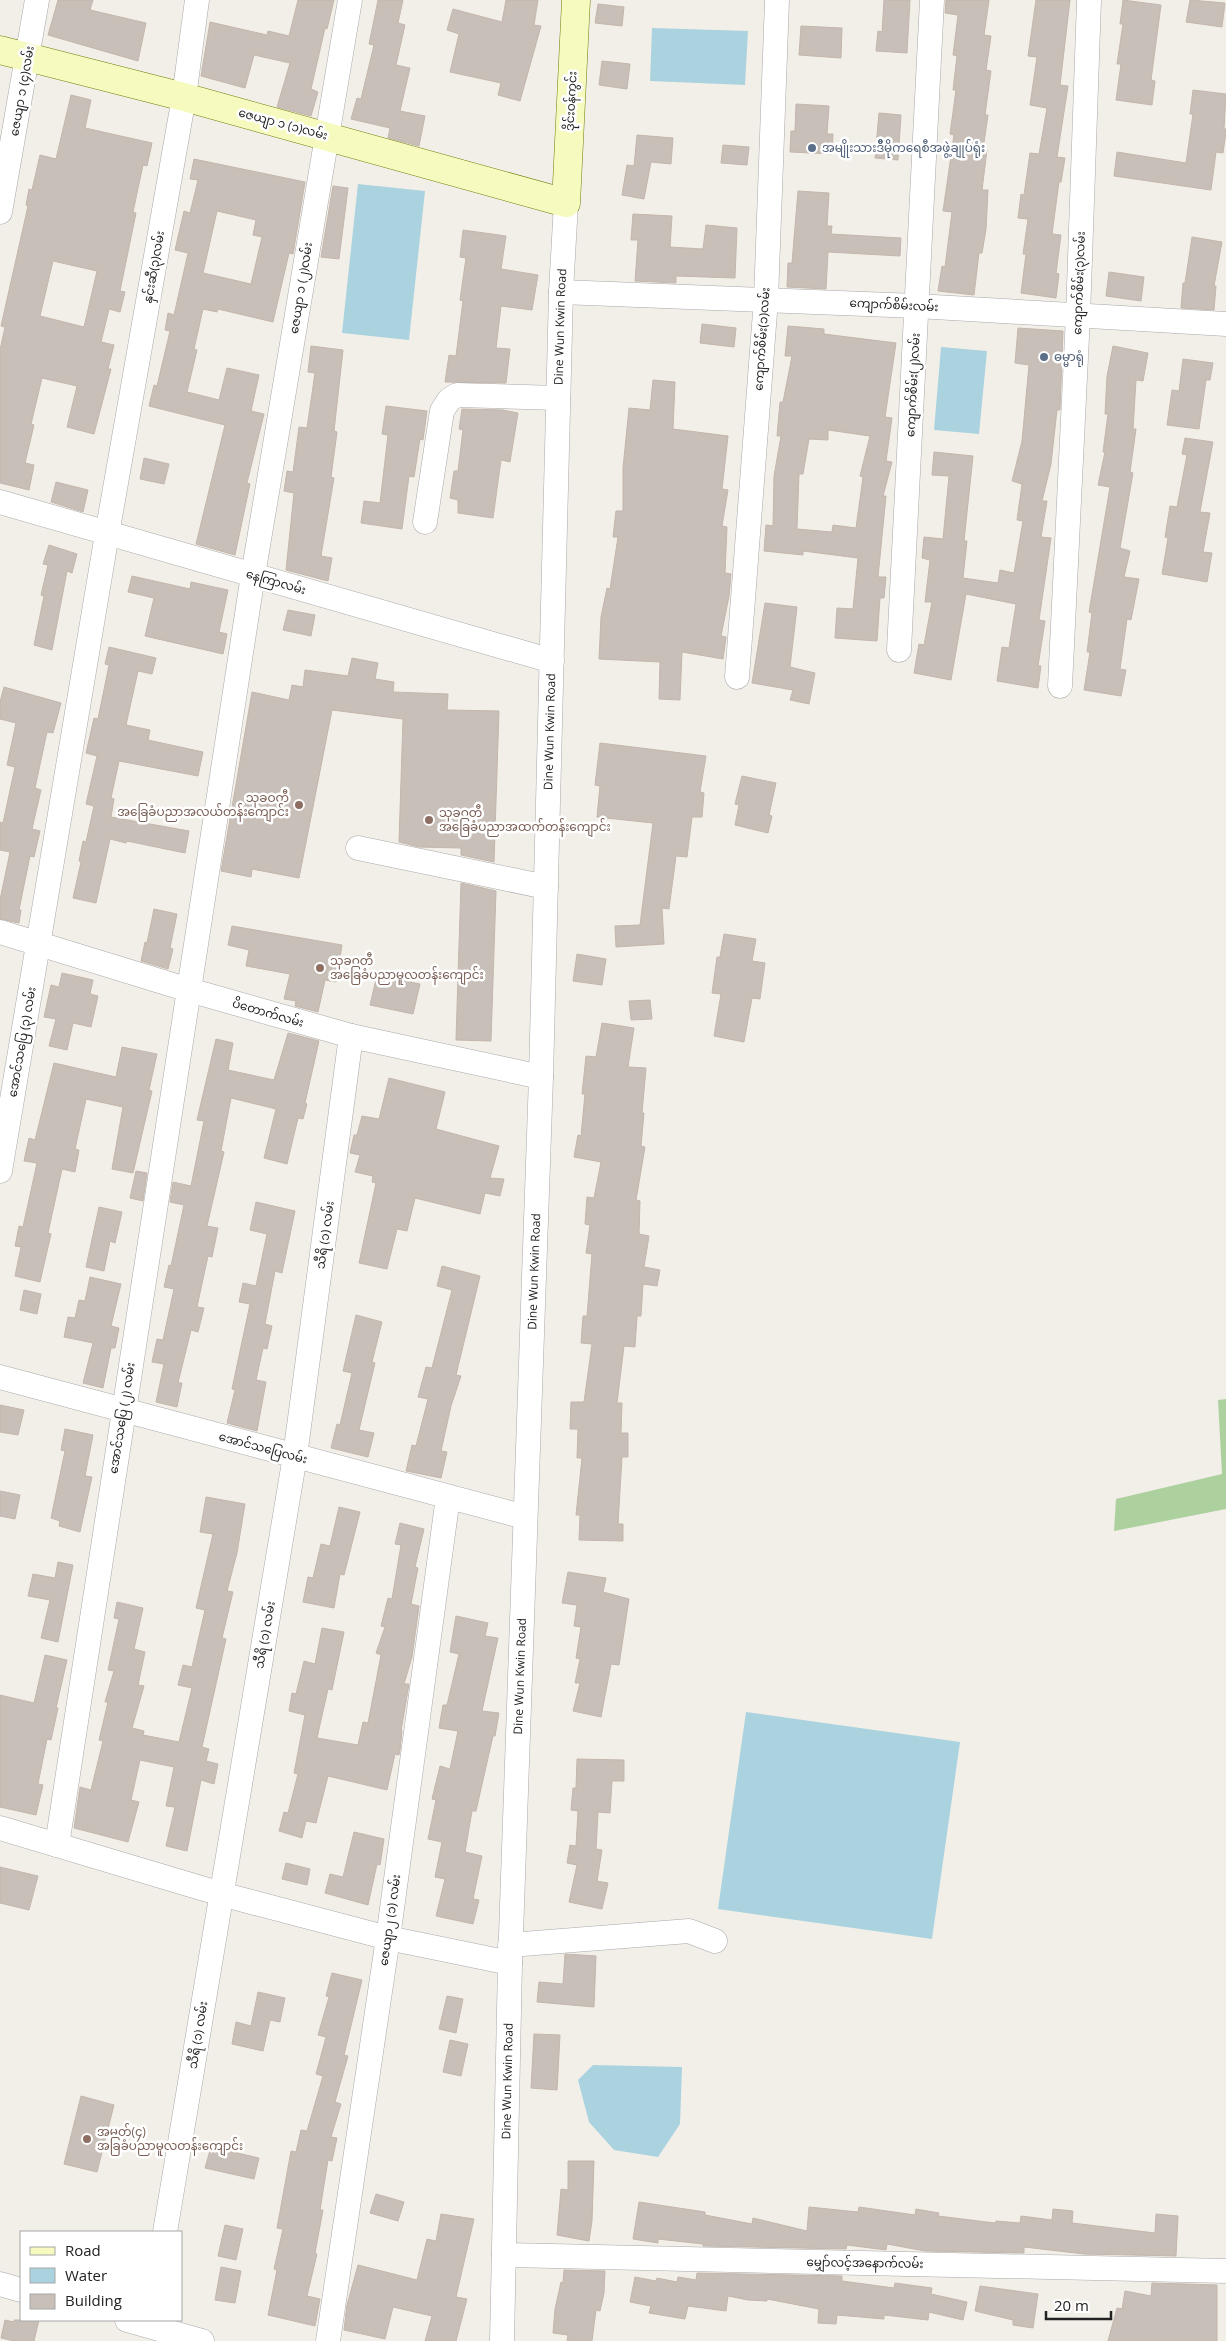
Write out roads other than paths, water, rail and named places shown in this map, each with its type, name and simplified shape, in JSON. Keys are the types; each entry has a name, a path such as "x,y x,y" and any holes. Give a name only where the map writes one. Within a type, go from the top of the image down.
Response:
{"street":[{"name":"ဇေယျာ ၁ (၄)လမ်း","path":"0,212 37,0"},
{"name":"နှင်းဆီ(၃)လမ်း","path":"39,942 107,534 184,97 198,0"},
{"name":"ဇေယျာ ၁ (၂)လမ်း","path":"189,990 253,575 350,0"},
{"name":"ဒိုင်းဝန်ကွင်း","path":"566,203 576,0"},
{"name":"ကျောက်စိမ်း(၁)လမ်း","path":"737,677 766,299 776,0"},
{"name":"ကျောက်စိမ်း(၂)လမ်း","path":"899,650 932,0"},
{"name":"ကျောက်စိမ်း(၃)လမ်း","path":"1060,686 1078,316 1089,0"},
{"name":"ဇေယျာ ၁ (၁)လမ်း","path":"0,50 184,97 566,203"},
{"name":"Dine Wun Kwin Road","path":"502,2341 510,1954 541,1077 561,292 566,203"},
{"name":"ကျောက်စိမ်းလမ်း","path":"561,292 917,306 1226,324"},
{"path":"425,522 442,411 449,400 457,395 558,398"},
{"name":"နေကြာလမ်း","path":"0,502 552,661"},
{"path":"358,848 546,887"},
{"name":"ပိတောက်လမ်း","path":"0,932 39,942 189,990 351,1036 541,1077"},
{"name":"အောင်သပြေ (၃) လမ်း","path":"0,1170 39,942"},
{"name":"အောင်သပြေ (၂) လမ်း","path":"57,1845 189,990"},
{"name":"သီရိ (၁) လမ်း","path":"165,2231 295,1456 351,1036"},
{"name":"အောင်သပြေလမ်း","path":"0,1377 525,1517"},
{"name":"ဇေယျာ၂ (၁) လမ်း","path":"328,2341 388,1938 448,1498"},
{"path":"0,1828 221,1894 388,1938 510,1954 689,1931 715,1941"},
{"name":"မျှော်လင့်အနောက်လမ်း","path":"504,2255 1226,2271"},
{"path":"0,2284 20,2290"},
{"path":"130,2321 150,2329 202,2341"}],"water":[{"path":"652,28 748,31 745,85 650,81"},
{"path":"358,184 425,191 409,340 342,333"},
{"path":"941,347 987,351 979,434 934,430"},
{"path":"746,1712 960,1742 932,1939 718,1909"},
{"path":"593,2065 682,2067 680,2124 658,2157 614,2150 589,2122 578,2080"}],"place":[{"name":"အမျိုးသားဒိီမိုကရေစီအဖွဲ့ချုပ်ရုံး","path":"812,148"},
{"name":"ဓမ္မာရုံ","path":"1044,357"},
{"name":"သုခဝတီ အခြေခံပညာအလယ်တန်းကျောင်း","path":"299,805"},
{"name":"သုခဝတီ အခြေခံပညာအထက်တန်းကျောင်း","path":"429,820"},
{"name":"သုခဝတီ အခြေခံပညာမူလတန်းကျောင်း","path":"320,968"},
{"name":"အမှတ်(၄) အခြခံပညာမူလတန်းကျောင်း","path":"87,2139"}]}
